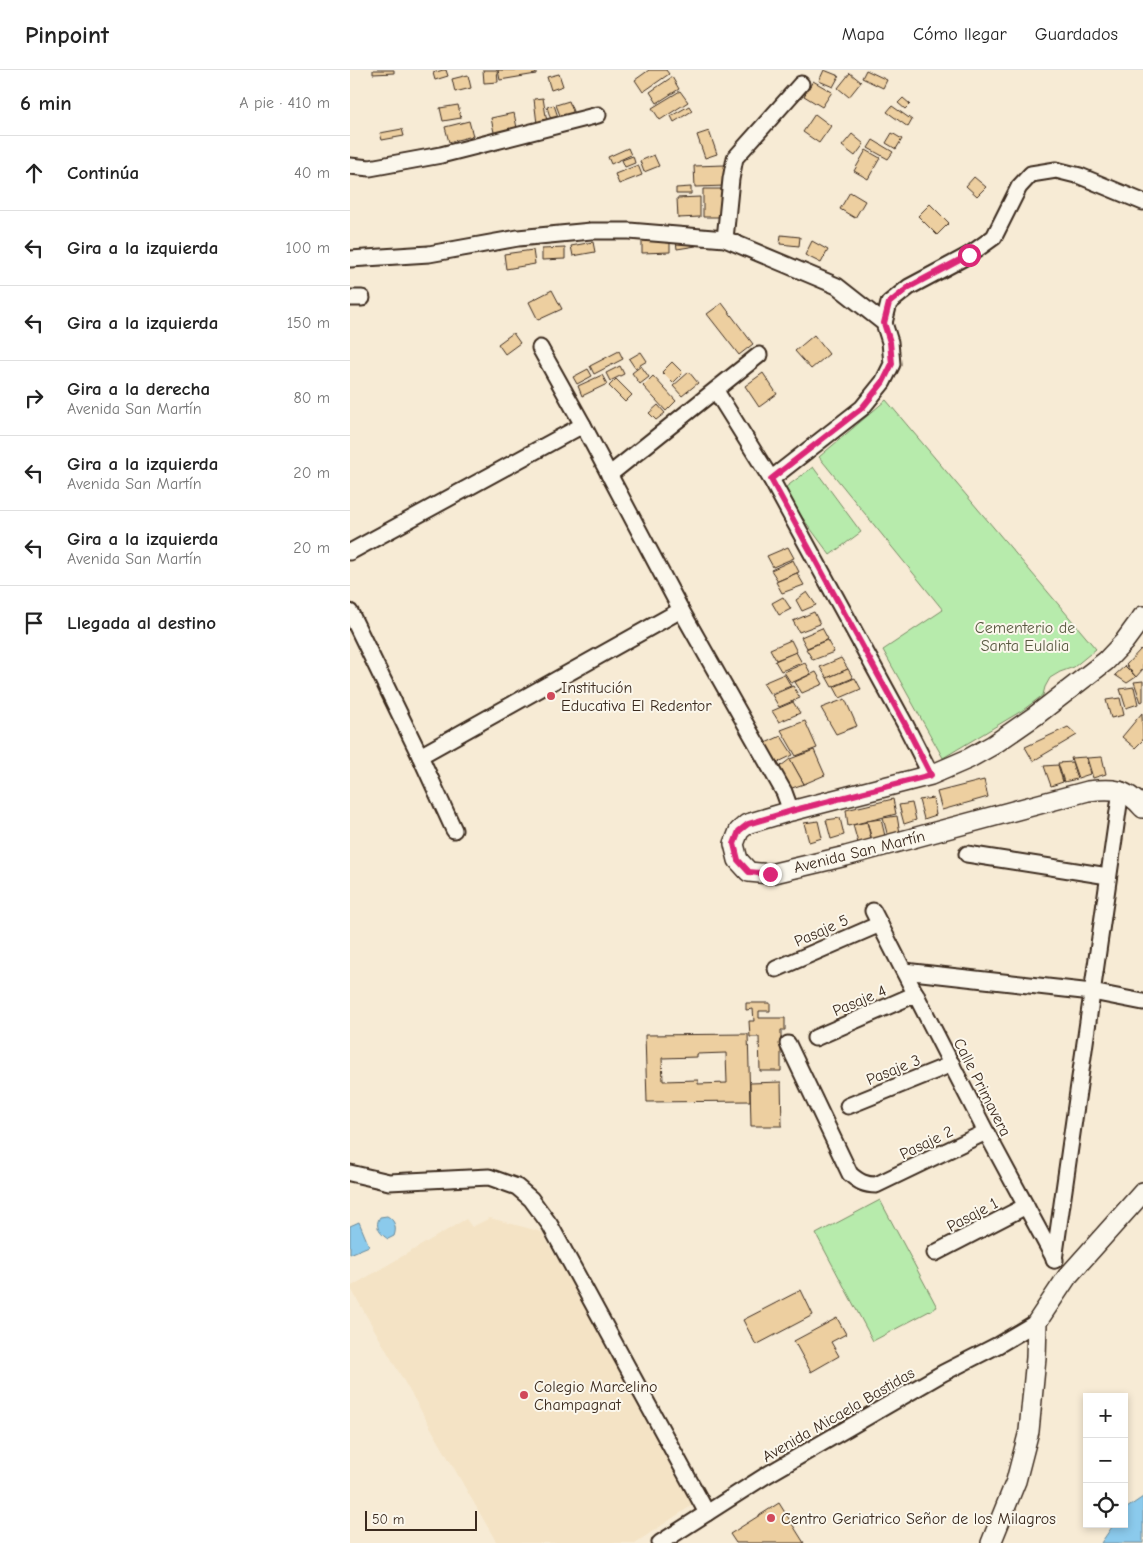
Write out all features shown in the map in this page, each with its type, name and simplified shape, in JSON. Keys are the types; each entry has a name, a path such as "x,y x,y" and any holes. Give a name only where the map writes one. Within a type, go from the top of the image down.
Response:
{"main road":[{"name":"Avenida San Martín","path":"1120,790 1103,789 1088,791 846,856 770,874 749,872 738,860 734,844 739,831 748,824 931,775 993,745 1035,716 1106,661 1124,642 1143,616"},
{"path":"1120,790 1134,798 1143,808"},
{"path":"991,1543 1016,1481 1029,1431 1036,1358 1037,1322 1067,1277 1143,1192"}],"street":[{"path":"725,239 735,158 801,84"},
{"path":"350,166 370,168 442,155 598,115"},
{"path":"771,479 862,408 883,382 892,364 890,342 884,323 889,303 909,287 969,255 994,237 1019,187 1031,174 1056,170 1080,176 1143,202"},
{"path":"350,259 429,254 518,238 591,231 629,231 725,239 837,286 884,323"},
{"path":"540,348 681,610 784,792 791,811"},
{"path":"609,475 760,355"},
{"path":"716,391 771,479 931,775"},
{"path":"350,552 583,425"},
{"path":"420,756 681,610"},
{"path":"350,612 454,830"},
{"path":"1054,1260 1120,790"},
{"path":"967,854 1108,876"},
{"name":"Pasaje 5","path":"776,969 876,917"},
{"name":"Calle Primavera","path":"876,917 986,1132 1054,1260 1067,1277"},
{"path":"904,971 1092,992 1143,1002"},
{"name":"Pasaje 4","path":"815,1038 916,994"},
{"name":"Pasaje 2","path":"788,1044 850,1174 858,1181 867,1185 876,1185 986,1132"},
{"name":"Pasaje 3","path":"848,1106 952,1064"},
{"path":"350,1173 389,1182 490,1177 517,1187 531,1200 550,1225 707,1513"},
{"name":"Pasaje 1","path":"936,1253 1026,1206"},
{"name":"Avenida Micaela Bastidas","path":"660,1543 765,1476 943,1373 998,1345 1037,1322"}],"shaded area":[{"name":"Colegio Marcelino Champagnat","path":"490,1218 542,1232 697,1502 635,1543 497,1543 350,1287 466,1219 472,1227"}],"green space":[{"name":"Cementerio de Santa Eulalia","path":"886,400 1096,649 1074,667 1050,678 1043,695 1023,710 943,758 883,650 943,610 819,457"},
{"path":"813,467 861,532 830,555 782,490"},
{"path":"880,1200 937,1307 873,1341 816,1234"}],"water":[{"path":"387,1216 394,1222 395,1227 394,1236 388,1239 380,1232 378,1227 380,1217"},
{"path":"359,1222 369,1246 350,1254 350,1226"},
{"path":"1143,1497 1143,1543 1101,1543 1111,1528 1128,1528 1128,1507"}],"building":[{"path":"373,70 394,70 394,73 373,74"},
{"path":"446,70 448,76 435,80 433,73"},
{"path":"483,70 497,70 498,82 484,83"},
{"path":"498,70 536,70 536,74 500,80"},
{"path":"649,70 666,70 669,74 643,92 635,80"},
{"path":"824,70 839,76 833,87 819,81"},
{"path":"866,70 887,80 883,88 862,78"},
{"path":"850,73 861,82 849,97 838,88"},
{"path":"559,74 563,86 551,90 547,77"},
{"path":"468,75 471,88 455,92 452,79"},
{"path":"672,77 679,89 657,103 650,92"},
{"path":"813,81 832,92 822,107 804,96"},
{"path":"680,91 688,102 660,120 652,108"},
{"path":"543,98 547,122 537,124 534,99"},
{"path":"903,98 910,104 905,109 898,103"},
{"path":"569,101 574,114 561,118 556,105"},
{"path":"458,105 461,118 443,121 440,108"},
{"path":"554,105 558,117 551,120 547,107"},
{"path":"689,106 692,111 674,122 671,116"},
{"path":"892,106 912,120 908,127 887,112"},
{"path":"514,113 518,133 495,137 491,118"},
{"path":"815,114 831,126 819,143 803,132"},
{"path":"469,121 473,136 449,142 445,127"},
{"path":"402,129 404,136 382,140 380,133"},
{"path":"709,131 717,154 705,158 697,135"},
{"path":"892,133 902,139 896,149 886,143"},
{"path":"852,134 864,144 855,156 842,146"},
{"path":"873,140 893,152 888,159 868,148"},
{"path":"628,148 631,155 611,164 608,157"},
{"path":"866,150 880,158 868,179 854,171"},
{"path":"654,155 659,166 644,172 640,161"},
{"path":"633,156 635,163 625,167 622,160"},
{"path":"638,165 642,175 619,184 615,174"},
{"path":"725,165 726,186 695,187 694,166"},
{"path":"974,177 986,187 977,196 966,186"},
{"path":"691,187 691,194 676,194 676,188"},
{"path":"703,189 727,189 726,217 703,217"},
{"path":"850,192 865,201 855,218 840,209"},
{"path":"700,197 700,217 678,218 677,198"},
{"path":"930,204 949,223 937,235 918,216"},
{"path":"781,235 800,237 799,246 780,244"},
{"path":"695,238 696,246 677,249 676,241"},
{"path":"670,239 670,252 642,253 642,240"},
{"path":"812,241 828,250 821,263 805,255"},
{"path":"593,242 595,252 573,256 571,246"},
{"path":"565,248 565,259 542,260 542,249"},
{"path":"533,250 535,264 506,269 504,254"},
{"path":"552,290 562,309 538,320 529,302"},
{"path":"722,303 753,344 739,355 707,314"},
{"path":"513,333 520,343 505,354 498,344"},
{"path":"814,335 829,354 811,369 795,351"},
{"path":"619,351 623,359 594,374 590,366"},
{"path":"641,352 647,361 635,368 629,359"},
{"path":"672,362 683,373 673,383 662,372"},
{"path":"620,366 624,374 610,381 606,373"},
{"path":"641,366 649,377 640,384 632,373"},
{"path":"588,369 592,376 577,384 573,377"},
{"path":"689,372 698,383 682,396 673,386"},
{"path":"763,373 777,394 759,407 745,386"},
{"path":"602,375 607,384 582,396 578,386"},
{"path":"653,376 676,401 666,411 643,386"},
{"path":"616,379 632,395 625,402 609,386"},
{"path":"658,405 665,413 656,420 649,413"},
{"path":"788,547 794,558 773,567 767,556"},
{"path":"793,560 799,572 778,581 771,570"},
{"path":"797,573 804,585 782,593 776,582"},
{"path":"807,592 816,605 802,611 796,600"},
{"path":"783,597 791,609 779,615 772,603"},
{"path":"814,612 820,624 799,632 793,621"},
{"path":"822,628 828,639 807,648 801,637"},
{"path":"791,640 797,652 776,660 770,649"},
{"path":"827,640 834,652 813,660 806,649"},
{"path":"1141,649 1143,651 1143,669 1136,677 1126,665"},
{"path":"796,652 802,663 781,671 775,661"},
{"path":"841,658 848,669 827,678 820,667"},
{"path":"805,663 811,674 791,683 784,672"},
{"path":"1125,666 1136,677 1127,683 1115,675"},
{"path":"848,669 853,678 832,687 827,678"},
{"path":"816,672 823,684 802,693 795,682"},
{"path":"784,674 791,686 770,694 763,683"},
{"path":"855,678 861,689 840,698 834,687"},
{"path":"1143,681 1143,701 1141,702 1134,682"},
{"path":"793,686 800,698 779,707 772,695"},
{"path":"1134,687 1138,704 1126,708 1120,689"},
{"path":"1120,698 1124,715 1111,718 1106,700"},
{"path":"845,699 857,726 836,734 821,708"},
{"path":"793,702 800,713 779,722 772,711"},
{"path":"1142,713 1143,740 1135,748 1122,737"},
{"path":"805,721 817,748 796,756 781,730"},
{"path":"1068,727 1077,735 1033,761 1025,747"},
{"path":"781,736 793,755 772,765 761,745"},
{"path":"814,750 825,775 804,784 790,759"},
{"path":"1086,757 1090,774 1078,778 1071,758"},
{"path":"1102,757 1106,774 1093,778 1087,758"},
{"path":"790,759 804,784 786,790 777,769"},
{"path":"1072,762 1077,779 1064,782 1058,763"},
{"path":"1058,765 1063,782 1051,786 1044,766"},
{"path":"984,780 988,797 942,810 937,792"},
{"path":"933,798 936,815 924,819 919,800"},
{"path":"893,799 896,814 848,826 846,810"},
{"path":"912,803 916,820 904,824 899,805"},
{"path":"897,816 900,833 888,837 883,818"},
{"path":"840,818 844,835 831,839 826,820"},
{"path":"881,819 885,836 872,840 867,821"},
{"path":"818,821 822,838 809,842 804,823"},
{"path":"867,822 871,839 858,843 853,825"},
{"path":"746,1003 770,1003 770,1011 759,1011 759,1018 785,1018 785,1030 781,1030 781,1071 760,1071 759,1037 750,1037 749,1021 754,1021 753,1009 746,1010"},
{"path":"748,1034 750,1101 647,1102 645,1035","holes":["726,1053 727,1083 698,1084 698,1080 663,1081 662,1058 697,1057 697,1054"]},
{"path":"781,1082 782,1126 751,1126 750,1083"},
{"path":"801,1290 813,1315 756,1345 743,1320"},
{"path":"837,1318 846,1334 831,1342 839,1356 811,1372 794,1341"},
{"name":"Centro Geriatrico Señor de los Milagros","path":"779,1503 804,1543 736,1543 730,1534"}],"place":[{"name":"Institución Educativa El Redentor","path":"551,696"},
{"name":"Colegio Marcelino Champagnat","path":"524,1395"},
{"name":"Centro Geriatrico Señor de los Milagros","path":"771,1518"}],"route":[{"path":"770,874 749,872 738,860 734,844 739,831 748,824 931,775 771,479 862,408 883,382 892,364 890,342 884,323 889,303 909,287 969,255"}]}
